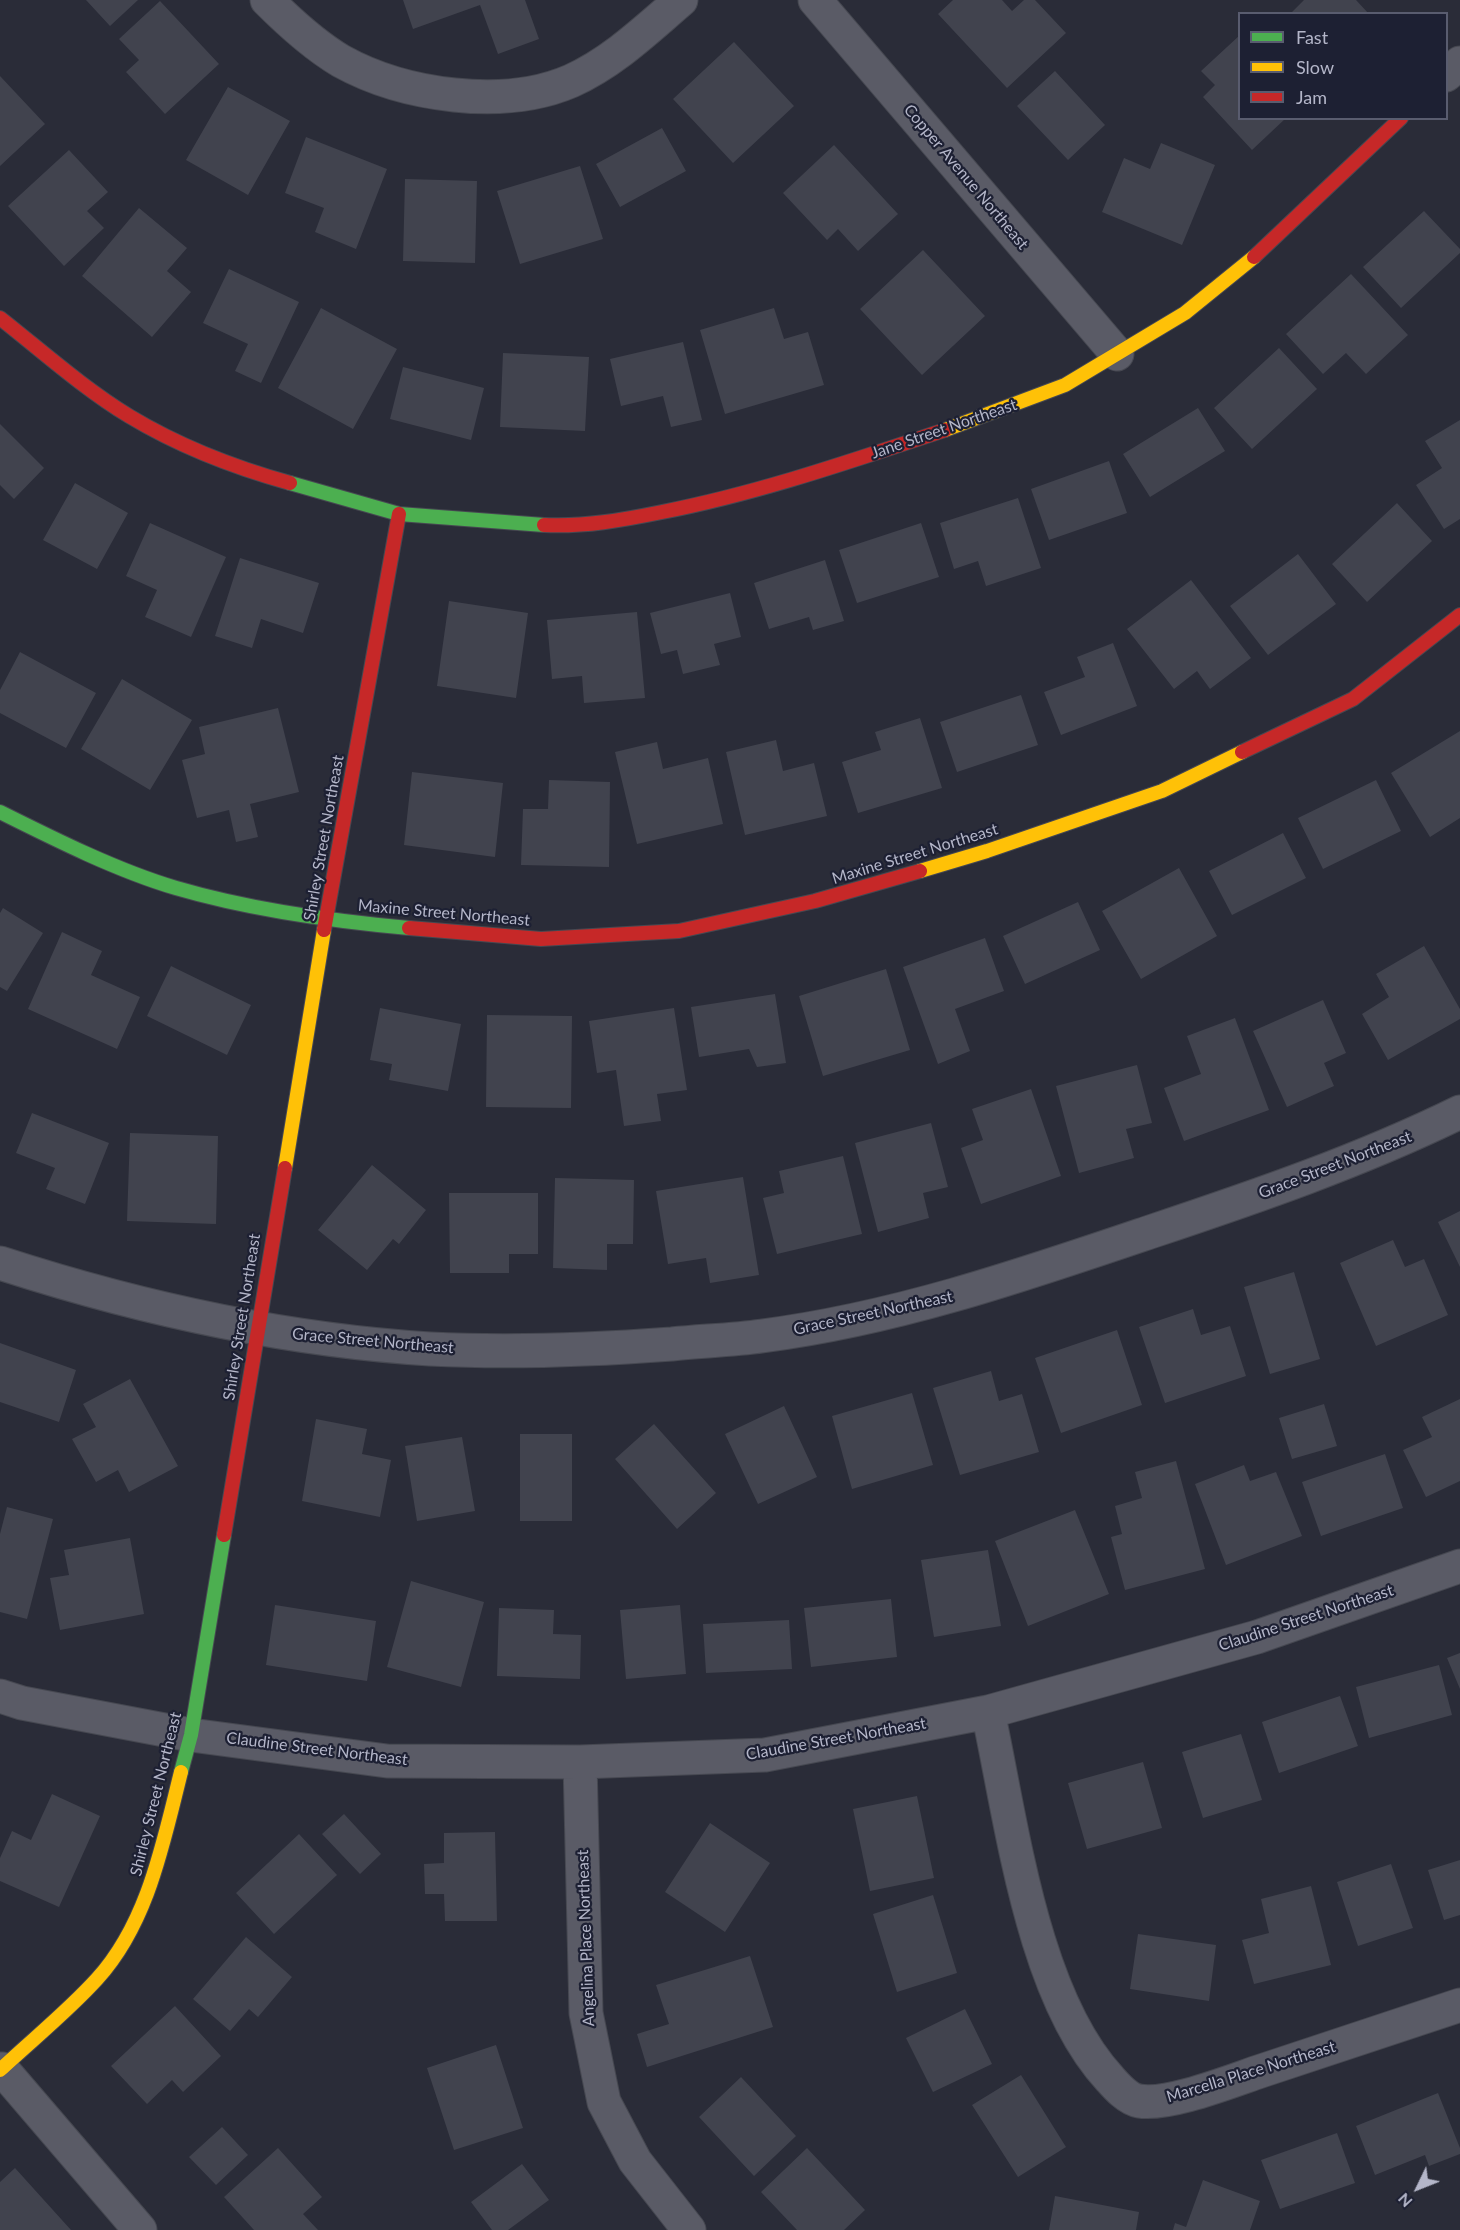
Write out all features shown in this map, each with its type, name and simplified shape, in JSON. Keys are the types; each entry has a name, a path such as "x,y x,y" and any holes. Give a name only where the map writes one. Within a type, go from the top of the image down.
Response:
{"street":[{"path":"267,0 292,25 341,61 390,81 441,94 494,96 534,92 570,81 609,61 681,0"},
{"name":"Copper Avenue Northeast","path":"815,0 1117,354"},
{"path":"1448,73 1460,63"},
{"name":"Jane Street Northeast","path":"0,318 88,388 129,416 177,441 275,479 399,514 500,524 563,526 617,521 704,504 775,486 961,425 1065,385 1185,313 1247,264 1399,120"},
{"name":"Shirley Street Northeast","path":"1,2069 98,1978 124,1940 146,1897 159,1858 191,1735 256,1328 326,918 399,514"},
{"name":"Maxine Street Northeast","path":"0,812 62,843 175,888 326,918 541,939 679,931 815,902 987,851 1162,791 1353,699 1460,615"},
{"name":"Grace Street Northeast","path":"0,1263 84,1290 256,1328 429,1349 581,1351 763,1336 895,1311 1002,1282 1250,1198 1400,1141 1460,1112"},
{"name":"Claudine Street Northeast","path":"0,1696 22,1703 191,1735 387,1761 580,1762 765,1755 988,1712 1257,1637 1460,1566"},
{"name":"Marcella Place Northeast","path":"988,1712 1032,1916 1046,1965 1078,2034 1103,2072 1136,2101 1152,2102 1211,2088 1460,2005"},
{"name":"Angelina Place Northeast","path":"580,1762 586,2013 604,2102 635,2161 689,2230"},
{"path":"1,2069 140,2230"}],"building":[{"path":"86,0 138,0 110,26"},
{"path":"403,0 525,0 539,39 498,54 480,5 413,29"},
{"path":"953,0 1002,0 1012,11 1024,0 1035,0 1066,33 1007,88 938,14"},
{"path":"1304,0 1356,0 1367,12 1292,12"},
{"path":"160,1 219,64 165,114 126,72 139,60 119,39"},
{"path":"1238,37 1238,120 1284,120 1252,150 1203,97 1215,85 1201,71"},
{"path":"734,42 794,106 733,163 673,99"},
{"path":"1055,71 1105,125 1068,160 1017,106"},
{"path":"0,76 45,124 0,166"},
{"path":"228,87 290,121 248,195 186,160"},
{"path":"662,128 686,171 620,207 596,164"},
{"path":"306,137 387,169 356,249 315,232 324,208 285,193"},
{"path":"1161,143 1215,165 1182,245 1102,212 1124,158 1150,169"},
{"path":"834,145 898,214 858,251 838,229 827,240 783,193"},
{"path":"69,150 108,192 87,211 104,228 64,266 8,206"},
{"path":"580,166 603,239 520,264 497,191"},
{"path":"405,179 477,181 475,263 403,261"},
{"path":"139,208 187,248 167,271 191,292 152,337 82,276"},
{"path":"1424,211 1460,249 1460,253 1401,308 1363,267"},
{"path":"923,250 985,316 922,375 860,309"},
{"path":"229,269 299,302 261,383 235,371 248,344 203,323"},
{"path":"1351,274 1408,335 1366,374 1346,353 1323,374 1286,334"},
{"path":"321,308 397,349 353,429 278,388"},
{"path":"774,308 784,339 808,332 824,385 725,414 700,330"},
{"path":"683,342 702,420 671,427 663,396 621,406 610,359"},
{"path":"1279,348 1317,389 1252,449 1214,408"},
{"path":"503,353 589,357 585,431 500,427"},
{"path":"403,367 484,388 471,440 390,419"},
{"path":"1198,408 1225,451 1150,497 1123,454"},
{"path":"1460,420 1460,519 1444,529 1416,485 1442,468 1425,441"},
{"path":"0,424 44,468 14,499 0,485"},
{"path":"1109,461 1127,513 1049,540 1031,489"},
{"path":"75,483 128,513 97,569 43,540"},
{"path":"1018,498 1041,568 986,586 978,561 954,569 940,523"},
{"path":"1397,503 1432,541 1367,602 1332,564"},
{"path":"150,523 226,557 191,637 145,617 157,590 126,576"},
{"path":"921,523 939,577 857,603 839,550"},
{"path":"1298,554 1336,604 1268,655 1230,606"},
{"path":"240,558 319,583 303,633 261,619 252,648 215,636"},
{"path":"825,560 844,621 813,630 809,617 769,629 754,583"},
{"path":"1191,580 1251,658 1210,689 1197,671 1174,689 1127,629"},
{"path":"730,593 741,637 714,644 720,665 683,674 677,650 661,654 650,613"},
{"path":"449,601 528,613 516,698 437,686"},
{"path":"637,612 645,698 584,703 582,676 552,679 547,620"},
{"path":"1113,643 1137,706 1061,735 1044,692 1085,677 1077,657"},
{"path":"20,652 96,693 66,748 0,713 0,690"},
{"path":"122,679 192,720 150,790 81,749"},
{"path":"1021,695 1038,745 957,772 940,722"},
{"path":"278,708 299,792 250,804 258,837 236,842 229,810 197,818 182,760 205,754 199,727"},
{"path":"920,718 942,788 858,813 842,762 881,750 875,732"},
{"path":"1460,731 1460,818 1430,837 1391,773"},
{"path":"776,740 783,771 814,763 827,816 745,835 726,752"},
{"path":"657,742 663,769 708,758 723,824 637,844 615,752"},
{"path":"412,772 503,783 495,857 404,845"},
{"path":"549,780 610,782 609,867 521,865 523,809 548,809"},
{"path":"1376,780 1401,831 1323,869 1298,818"},
{"path":"1283,833 1306,878 1232,915 1209,871"},
{"path":"1179,868 1217,936 1141,979 1102,911"},
{"path":"1078,902 1100,950 1025,984 1003,936"},
{"path":"3,908 43,933 7,991 0,987 0,913"},
{"path":"62,932 102,951 91,975 140,997 117,1049 28,1009"},
{"path":"985,938 1004,991 955,1009 970,1051 938,1064 903,967"},
{"path":"1424,946 1460,1009 1460,1019 1388,1060 1362,1014 1389,997 1376,974"},
{"path":"171,966 251,1005 227,1055 147,1016"},
{"path":"886,969 910,1050 823,1076 799,996"},
{"path":"775,994 786,1063 757,1067 749,1049 699,1057 691,1007"},
{"path":"1323,1000 1346,1053 1324,1063 1334,1086 1287,1107 1253,1031"},
{"path":"380,1008 461,1024 448,1091 389,1080 392,1064 370,1060"},
{"path":"674,1008 687,1090 657,1094 661,1121 624,1126 616,1070 597,1073 589,1021"},
{"path":"487,1015 572,1016 571,1108 486,1107"},
{"path":"1235,1018 1269,1110 1184,1141 1164,1088 1201,1074 1187,1036"},
{"path":"1137,1065 1152,1123 1126,1129 1134,1158 1079,1173 1056,1086"},
{"path":"1031,1089 1061,1176 981,1204 961,1148 983,1140 972,1109"},
{"path":"32,1113 109,1143 85,1204 46,1189 55,1168 16,1153"},
{"path":"931,1123 948,1187 923,1193 929,1218 878,1232 855,1143"},
{"path":"130,1133 218,1136 216,1224 127,1221"},
{"path":"843,1156 862,1234 777,1254 763,1198 784,1193 779,1171"},
{"path":"372,1165 426,1210 399,1244 393,1239 367,1270 318,1230"},
{"path":"743,1177 759,1275 710,1283 706,1258 668,1264 656,1191"},
{"path":"555,1178 634,1180 633,1244 607,1244 607,1270 553,1268"},
{"path":"449,1193 538,1193 538,1254 509,1254 509,1273 450,1273"},
{"path":"1460,1211 1460,1267 1438,1222"},
{"path":"1393,1240 1405,1267 1424,1259 1448,1315 1376,1346 1340,1263"},
{"path":"1294,1272 1320,1359 1270,1374 1244,1287"},
{"path":"1193,1309 1201,1335 1230,1326 1246,1376 1165,1403 1139,1327"},
{"path":"1117,1330 1142,1405 1061,1433 1035,1358"},
{"path":"0,1343 76,1370 59,1422 0,1402"},
{"path":"991,1371 999,1401 1022,1394 1039,1452 960,1475 933,1388"},
{"path":"130,1379 178,1466 129,1492 118,1470 96,1482 72,1439 96,1427 83,1404"},
{"path":"912,1393 933,1465 852,1489 832,1416"},
{"path":"1460,1399 1460,1481 1426,1497 1403,1450 1432,1437 1422,1417"},
{"path":"1324,1404 1337,1446 1292,1459 1279,1418"},
{"path":"784,1406 817,1477 758,1504 725,1434"},
{"path":"316,1419 367,1429 362,1454 391,1460 380,1517 302,1501"},
{"path":"654,1424 716,1493 677,1529 615,1459"},
{"path":"520,1434 572,1434 572,1521 520,1521"},
{"path":"462,1437 475,1511 417,1521 405,1446"},
{"path":"1385,1454 1403,1508 1321,1536 1302,1482"},
{"path":"1176,1461 1205,1569 1125,1590 1111,1537 1122,1534 1115,1506 1142,1498 1135,1472"},
{"path":"1244,1465 1250,1481 1276,1472 1302,1536 1226,1565 1195,1484"},
{"path":"7,1507 53,1519 27,1619 0,1612 0,1534"},
{"path":"1075,1510 1109,1594 1028,1626 995,1541"},
{"path":"130,1538 144,1614 60,1630 50,1578 69,1575 64,1550"},
{"path":"988,1550 1001,1626 934,1637 921,1560"},
{"path":"411,1581 484,1602 461,1687 387,1667"},
{"path":"891,1599 897,1657 811,1667 804,1608"},
{"path":"275,1605 376,1621 367,1681 266,1665"},
{"path":"680,1605 686,1674 626,1679 620,1610"},
{"path":"499,1608 554,1610 553,1634 581,1635 580,1679 497,1676"},
{"path":"789,1620 792,1669 706,1673 703,1624"},
{"path":"1460,1653 1460,1689 1447,1658"},
{"path":"1439,1665 1452,1715 1369,1738 1356,1687"},
{"path":"1340,1696 1358,1746 1279,1773 1262,1722"},
{"path":"1241,1734 1262,1800 1203,1818 1182,1752"},
{"path":"1143,1762 1162,1828 1087,1849 1068,1783"},
{"path":"52,1794 100,1816 59,1907 0,1881 0,1858 12,1831 31,1840"},
{"path":"917,1796 934,1878 870,1891 853,1809"},
{"path":"344,1814 381,1854 360,1874 322,1834"},
{"path":"710,1823 770,1863 725,1932 665,1892"},
{"path":"495,1832 497,1921 445,1921 444,1894 425,1894 424,1864 444,1863 444,1833"},
{"path":"299,1834 337,1875 274,1934 236,1893"},
{"path":"1460,1860 1460,1915 1444,1920 1428,1870"},
{"path":"1391,1864 1413,1928 1358,1946 1337,1882"},
{"path":"1311,1886 1331,1965 1254,1984 1242,1940 1269,1933 1261,1899"},
{"path":"933,1895 957,1973 897,1992 873,1914"},
{"path":"1138,1934 1216,1945 1209,2001 1130,1989"},
{"path":"246,1937 292,1977 258,2017 249,2009 230,2031 193,1999"},
{"path":"750,1956 773,2027 647,2067 637,2034 669,2024 656,1985"},
{"path":"175,2006 221,2056 183,2092 172,2080 147,2104 111,2066"},
{"path":"965,2009 992,2064 933,2092 906,2038"},
{"path":"496,2045 523,2128 454,2150 427,2068"},
{"path":"1021,2075 1066,2147 1018,2177 972,2105"},
{"path":"741,2077 796,2136 754,2176 699,2117"},
{"path":"1438,2093 1460,2148 1460,2154 1429,2166 1425,2155 1375,2175 1356,2126"},
{"path":"222,2127 248,2155 216,2185 189,2157"},
{"path":"1337,2133 1355,2183 1280,2209 1261,2160"},
{"path":"278,2148 322,2197 303,2214 318,2230 254,2230 224,2197"},
{"path":"807,2148 865,2210 844,2230 797,2230 761,2192"},
{"path":"522,2164 549,2200 508,2230 492,2230 471,2202"},
{"path":"15,2168 71,2230 0,2230 0,2182"},
{"path":"1203,2180 1260,2201 1250,2230 1173,2230 1175,2223 1186,2227"},
{"path":"1055,2196 1139,2212 1136,2230 1049,2230"}],"traffic: fast":[{"path":"290,483 399,514 544,525"},
{"path":"0,812 109,864 204,896 291,914 409,928"},
{"path":"181,1772 191,1735 224,1535"}],"traffic: slow":[{"path":"945,430 1065,385 1185,313 1254,257"},
{"path":"920,871 987,851 1162,791 1242,752"},
{"path":"285,1168 324,930"},
{"path":"0,2070 86,1991 115,1957 141,1908 151,1881 181,1772"}],"traffic: jam":[{"path":"1254,257 1399,120"},
{"path":"0,318 95,394 147,427 207,455 290,483"},
{"path":"544,525 603,522 734,496 945,430"},
{"path":"324,930 399,514"},
{"path":"1242,752 1353,699 1460,615"},
{"path":"409,928 541,939 679,931 815,901 920,871"},
{"path":"224,1535 285,1168"}]}
